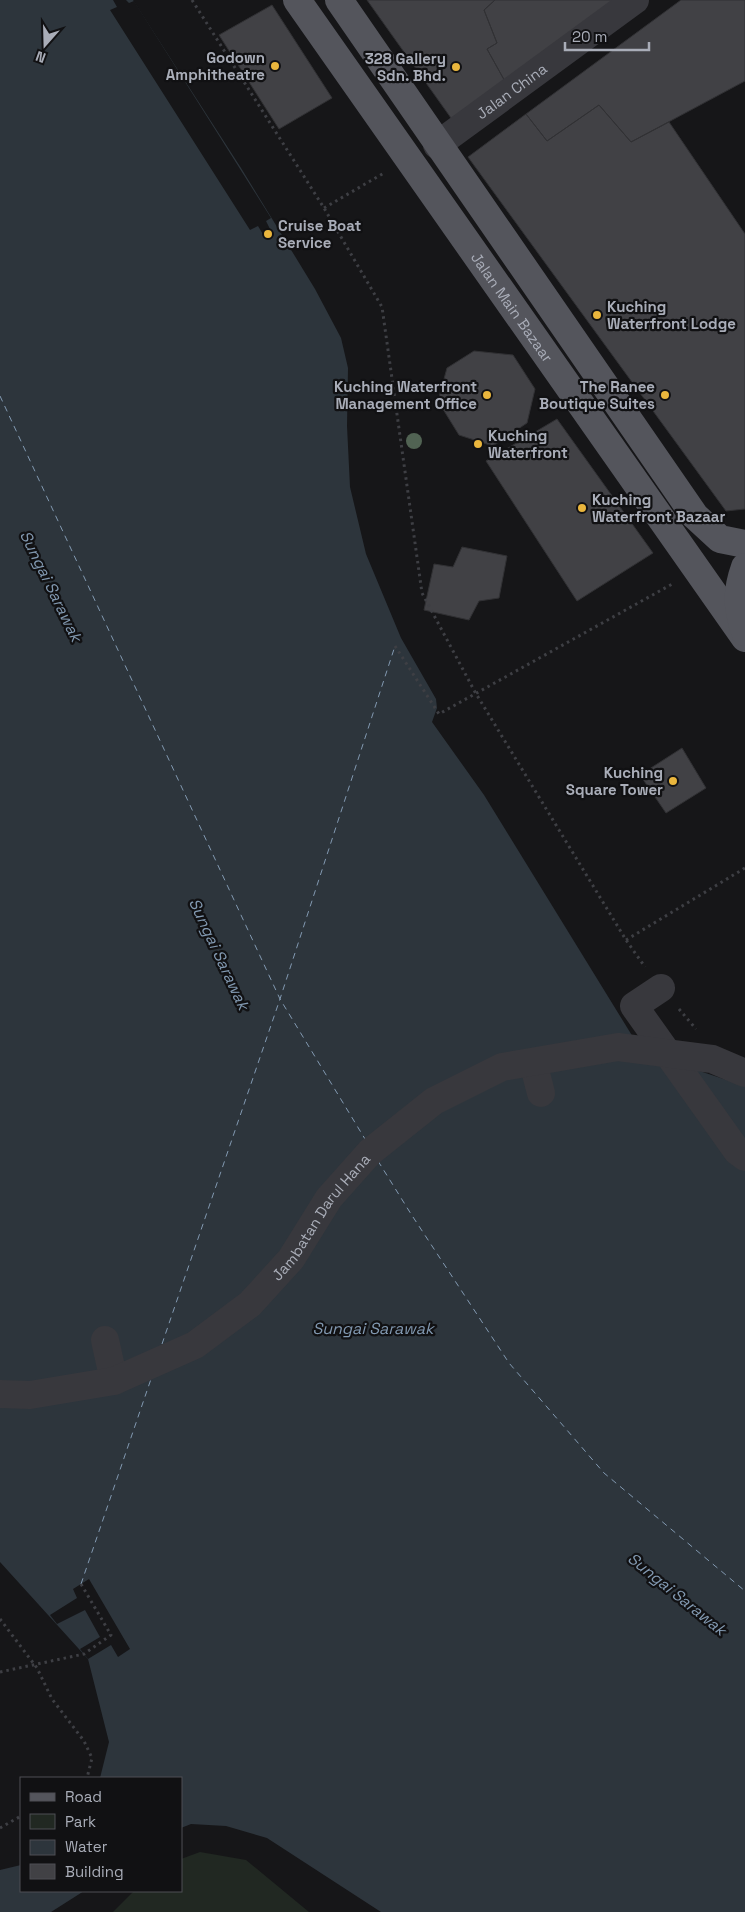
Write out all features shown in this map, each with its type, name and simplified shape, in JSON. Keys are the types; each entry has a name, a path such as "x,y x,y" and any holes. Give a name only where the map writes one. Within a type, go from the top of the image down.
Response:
{"main road":[{"name":"Jalan Main Bazaar","path":"297,0 745,638"},
{"name":"Jalan Main Bazaar","path":"339,0 437,145 695,516 720,539 745,544"},
{"path":"745,568 740,582 738,608 745,633"}],"street":[{"name":"Jalan China","path":"437,145 635,0"},
{"path":"660,988 634,1006 737,1151 745,1157"},
{"name":"Jambatan Darul Hana","path":"0,1394 30,1395 114,1380 195,1345 250,1304 291,1259 329,1198 370,1152 434,1101 502,1067 618,1047 712,1060 745,1073"},
{"path":"533,1062 541,1093"},
{"path":"105,1340 114,1380"}],"path":[{"path":"192,0 324,208 382,307 422,593 475,692 626,940 660,988 699,1033"},
{"path":"324,208 408,159"},
{"path":"395,646 439,714 475,692 697,570"},
{"path":"626,940 745,868"},
{"path":"0,1672 84,1654 111,1635 81,1584"},
{"path":"0,1619 37,1668 52,1699 84,1741 92,1758 87,1777"},
{"path":"0,1828 20,1817"}],"green space":[{"path":"200,1852 246,1860 309,1912 113,1912 133,1892 182,1892 182,1859"}],"water":[{"name":"Sungai Sarawak","path":"0,0 133,0 241,168 315,289 341,338 348,368 347,426 350,487 366,554 401,638 436,699 437,708 432,722 484,795 636,1042 657,1057 745,1086 745,1912 381,1912 267,1838 226,1826 191,1824 182,1828 182,1777 100,1777 109,1742 88,1659 0,1562"},
{"path":"20,1865 20,1892 82,1892 51,1912 0,1912 0,1870"}],"pier":[{"path":"113,0 126,0 129,3 134,1 271,218 266,221 272,233 264,236 258,226 250,230 110,10 117,7"},
{"path":"89,1579 130,1649 118,1657 111,1645 88,1659 80,1649 100,1637 85,1610 57,1624 50,1615 77,1598 73,1589"}],"building":[{"name":"328 Gallery Sdn. Bhd.","path":"367,0 495,0 484,10 497,43 487,49 507,85 456,125"},
{"path":"495,0 624,0 507,85 487,49 497,43 484,10"},
{"path":"681,0 745,0 745,81 631,142 599,105 547,141 526,114"},
{"name":"Godown Amphitheatre","path":"272,5 332,98 279,129 219,35"},
{"path":"599,105 631,142 669,122 745,234 745,509 726,511 468,157 526,114 547,141"},
{"name":"Kuching Waterfront Management Office","path":"474,351 513,355 535,389 527,423 493,446 459,435 438,401 447,368"},
{"path":"557,419 653,553 577,601 486,461"},
{"path":"462,547 507,556 499,598 479,601 469,620 424,610 434,564 453,567"},
{"name":"Kuching Square Tower","path":"682,748 706,788 666,813 640,775"}],"ferry route":[{"path":"0,396 280,999 365,1139"},
{"path":"162,1344 280,999 395,646"},
{"path":"378,1161 509,1363 604,1473 745,1591"},
{"path":"81,1584 151,1379"}],"place":[{"name":"Godown Amphitheatre","path":"275,66"},
{"name":"328 Gallery Sdn. Bhd.","path":"456,67"},
{"name":"Cruise Boat Service","path":"268,234"},
{"name":"Kuching Waterfront Lodge","path":"597,315"},
{"name":"Kuching Waterfront Management Office","path":"487,395"},
{"name":"The Ranee Boutique Suites","path":"665,395"},
{"name":"Kuching Waterfront","path":"478,444"},
{"name":"Kuching Waterfront Bazaar","path":"582,508"},
{"name":"Kuching Square Tower","path":"673,781"}]}
